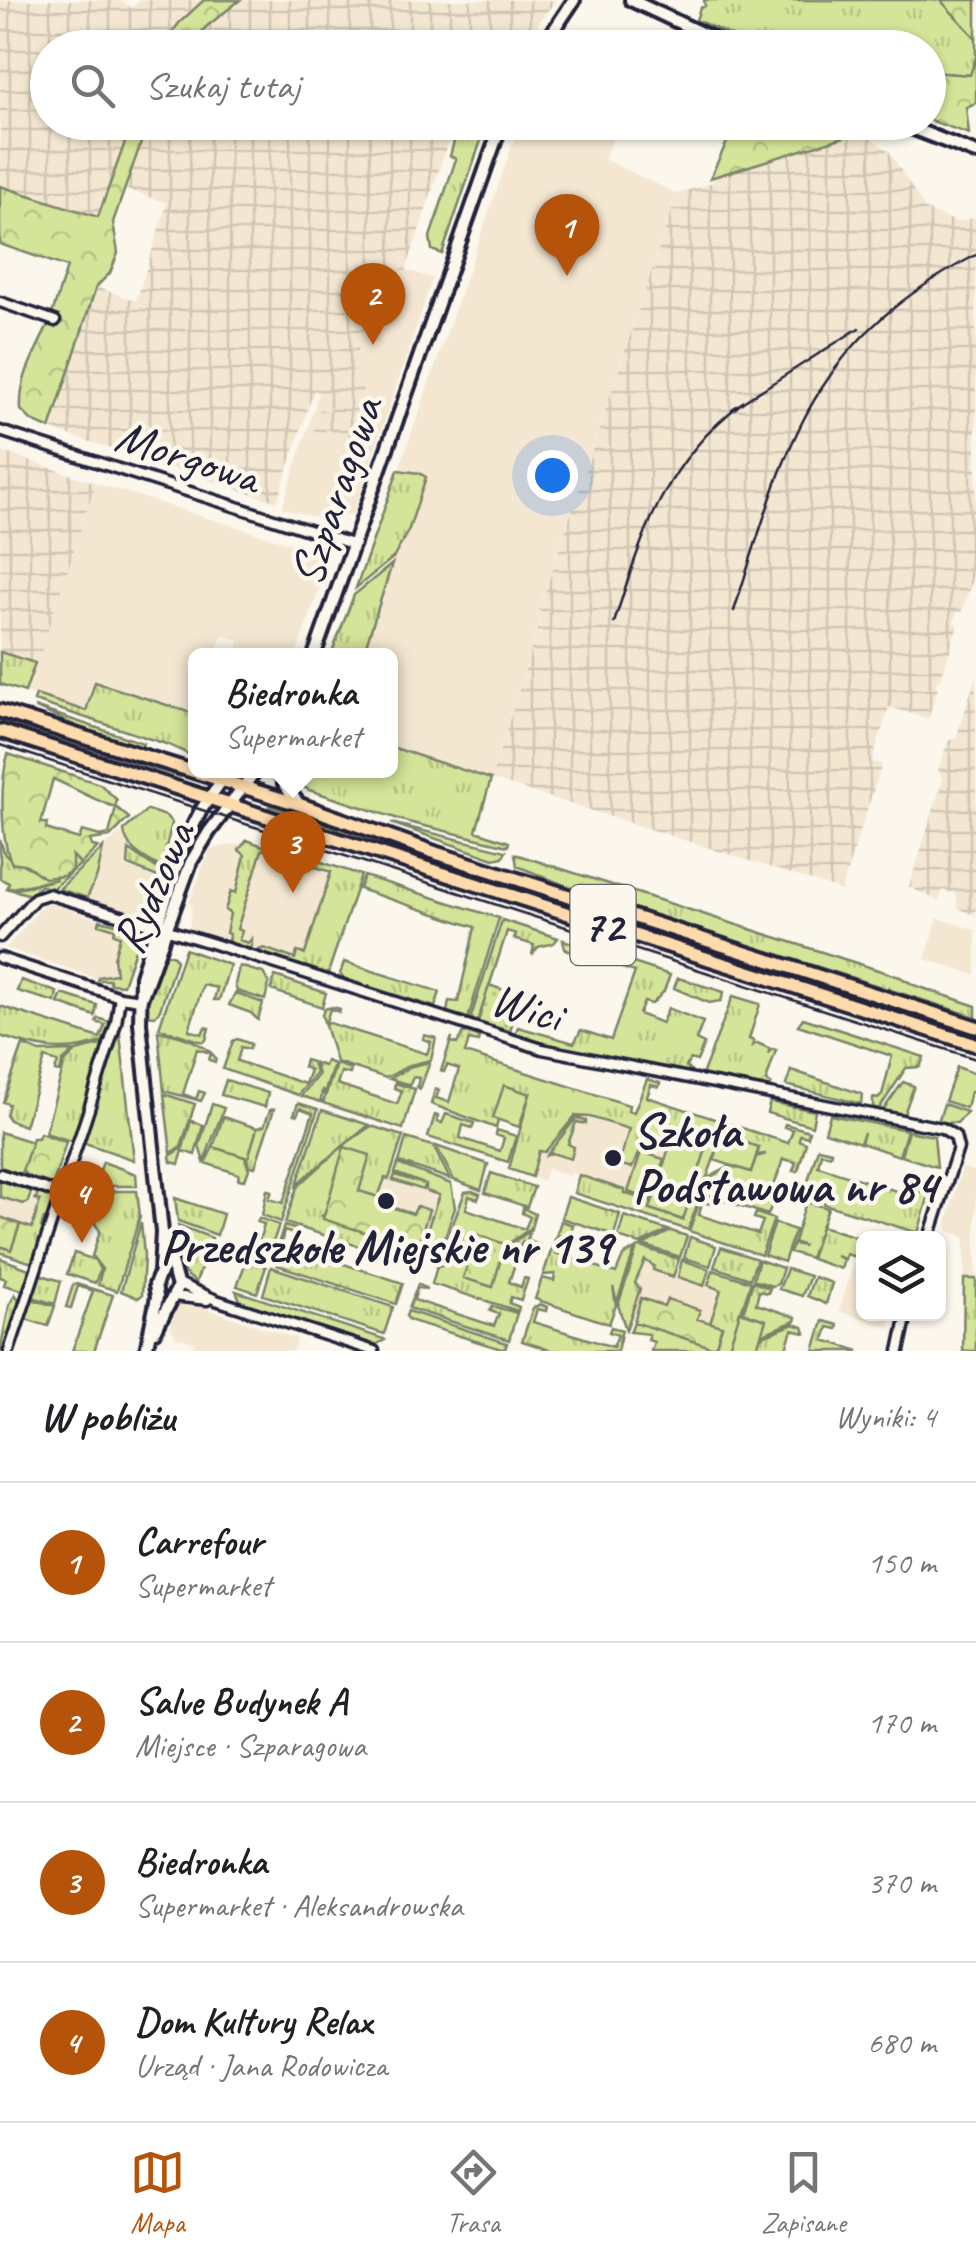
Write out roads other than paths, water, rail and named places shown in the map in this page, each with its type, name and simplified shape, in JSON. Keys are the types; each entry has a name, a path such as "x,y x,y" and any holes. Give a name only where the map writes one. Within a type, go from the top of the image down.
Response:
{"main road":[{"name":"72","path":"0,711 188,764"},
{"name":"72","path":"0,730 976,1046"},
{"name":"72","path":"230,778 244,787 454,859 976,1027"}],"street":[{"path":"554,30 574,0"},
{"path":"631,0 695,30"},
{"name":"Szparagowa","path":"317,648 496,140"},
{"path":"942,140 976,153"},
{"path":"0,302 55,321"},
{"name":"Morgowa","path":"0,431 355,545"},
{"name":"Rydzowa","path":"161,928 187,834 224,778"},
{"path":"244,787 250,778"},
{"path":"282,778 301,806"},
{"name":"Rydzowa","path":"159,1278 162,1232 141,976 191,862 244,787"},
{"name":"Wici","path":"0,938 35,898 46,894 542,1050 948,1130 955,1136 958,1148 931,1231"},
{"path":"0,958 140,1000"},
{"path":"9,1351 116,1023 120,997"},
{"path":"0,1174 62,1194"},
{"name":"Rydzowa","path":"162,1232 176,1280"},
{"path":"148,1346 155,1285 166,1275 216,1300 374,1351"},
{"path":"148,1346 176,1280"},
{"path":"157,1292 163,1298 216,1300"},
{"path":"899,1351 906,1321"},
{"path":"331,1351 335,1339"}],"tram line":[{"path":"0,745 976,1059"}],"railway":[{"path":"734,611 771,498 812,403 840,362 875,324 920,288 976,255"},
{"path":"732,409 859,328"},
{"path":"614,623 635,559 675,474 716,425 743,402"}],"place":[{"name":"Carrefour","path":"567,276"},
{"name":"Salve Budynek A","path":"373,345"},
{"name":"Biedronka","path":"293,893"},
{"name":"Szkoła Podstawowa nr 84","path":"613,1158"},
{"name":"Przedszkole Miejskie nr 139","path":"386,1201"},
{"name":"Dom Kultury Relax","path":"82,1243"}]}
